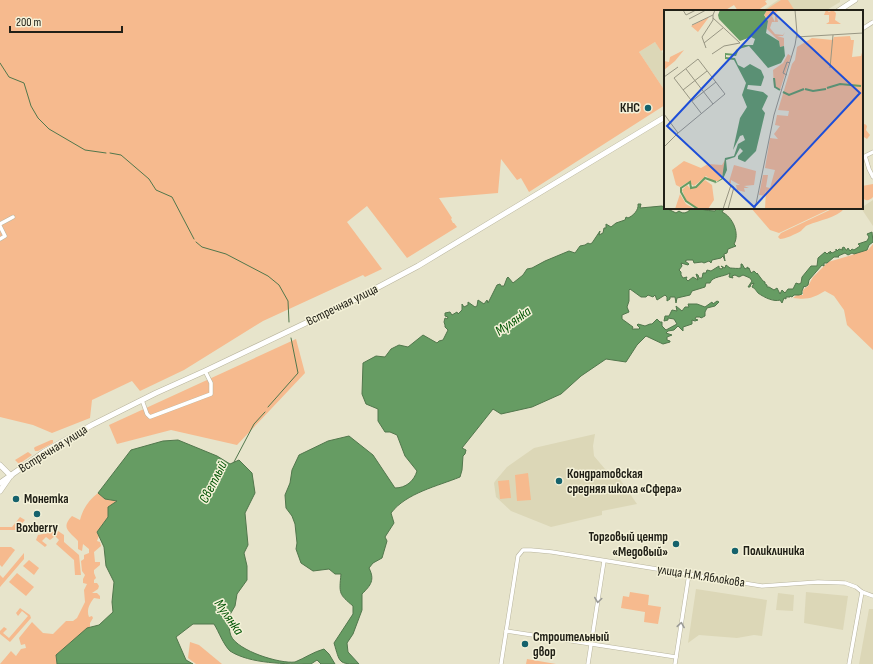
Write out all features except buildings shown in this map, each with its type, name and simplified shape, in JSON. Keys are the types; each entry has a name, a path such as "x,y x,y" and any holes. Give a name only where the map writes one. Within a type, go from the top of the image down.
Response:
{"main road":[{"path":"840,10 856,0"},
{"name":"Встречная улица","path":"11,476 31,460 56,444 142,400 354,300 418,266 664,118"},
{"path":"0,465 11,476"},
{"path":"0,483 11,476"},
{"path":"0,491 11,476"}],"street":[{"path":"863,28 873,22"},
{"path":"873,152 865,156 868,169 873,177"},
{"path":"0,239 5,236 0,225 13,217"},
{"path":"142,400 147,414 150,417 211,394 211,383 205,371"},
{"name":"улица Н.М.Яблокова","path":"506,631 518,556 523,550 766,586 808,582 841,583 853,585 862,592 873,596"},
{"path":"588,664 604,561"},
{"path":"675,664 689,574"},
{"path":"849,664 862,592"},
{"path":"501,664 506,631 676,657"}],"shaded area":[{"path":"0,0 767,0 765,1 767,4 758,10 737,10 734,5 726,10 664,10 664,50 661,51 655,42 639,52 664,90 664,106 529,192 521,178 517,180 501,159 498,193 439,198 452,218 453,223 457,227 407,258 367,206 347,222 382,269 365,277 363,275 263,321 184,370 140,391 132,381 92,400 90,418 52,433 33,425 0,417"},
{"path":"778,0 840,0 840,2 827,10 763,10"},
{"path":"781,0 788,0 794,10 766,10"},
{"path":"655,42 664,55 664,90 639,52"},
{"path":"865,124 867,126 866,130 870,135 867,139 863,138 863,125"},
{"path":"873,184 873,197 868,200 863,199 863,186"},
{"path":"873,200 873,226 862,209"},
{"path":"752,209 830,209 779,233 770,230"},
{"path":"832,209 844,209 833,216 807,225 801,231 788,237 780,239 778,237 781,233"},
{"path":"873,244 873,350 847,325 844,310 834,296 825,291 810,298 793,298 797,295 803,295 803,290 828,262 868,250"},
{"path":"296,339 305,373 237,445 171,430 117,444 109,425"},
{"name":"Кондратовская средняя школа «Сфера»","path":"595,434 593,446 594,456 605,469 619,478 637,504 602,511 602,515 551,527 511,511 496,497 494,483 496,480 507,467 534,448"},
{"path":"53,440 53,443 38,451 35,451 35,447"},
{"path":"28,452 32,455 19,464 15,460"},
{"path":"528,473 531,500 517,501 515,475"},
{"path":"509,480 511,498 500,499 498,481"},
{"path":"98,493 105,499 117,501 108,507 108,517 97,532 99,536 97,541 100,542 101,546 94,552 95,562 100,562 100,565 94,570 96,578 94,583 97,583 99,586 98,589 92,593 97,593 100,596 100,599 94,598 89,607 89,617 92,616 93,618 90,623 90,627 56,655 57,664 0,664 11,651 16,656 21,649 26,648 25,644 21,645 19,638 32,622 43,633 53,634 66,621 73,621 77,618 85,602 84,590 87,584 83,583 85,575 82,571 81,561 84,559 84,555 89,553 89,549 83,544 82,551 78,549 78,541 69,532 67,524 68,520 72,516 80,520 87,505"},
{"path":"20,517 25,520 16,530 0,530 0,527 12,527"},
{"path":"58,531 64,535 64,542 79,555 81,575 75,575 74,560 56,544 59,540 55,536 50,540 46,537 42,541 47,545 45,547 36,540 38,535"},
{"path":"0,547 11,547 15,550 2,567 0,565"},
{"path":"24,553 24,559 0,587 0,575 3,578"},
{"path":"29,560 39,568 34,575 23,566"},
{"path":"17,573 34,587 26,596 9,582"},
{"path":"696,589 767,600 762,636 754,635 737,638 699,635 688,643"},
{"path":"630,592 649,595 648,605 661,607 658,624 644,622 645,612 621,608 623,596 629,597"},
{"path":"806,592 848,596 843,630 804,623"},
{"path":"778,593 794,595 793,611 776,610"},
{"path":"20,608 30,615 31,618 10,642 0,634 0,631 4,627 7,629 3,633 9,638 28,616 22,611 18,616 16,613"},
{"path":"869,609 873,609 873,664 859,664"},
{"path":"190,642 199,645 222,664 196,664 188,658"},
{"path":"527,659 556,664 526,664"}],"water":[{"name":"Мулянка","path":"638,204 641,204 640,208 662,206 664,209 668,209 676,213 679,211 683,213 691,209 715,211 716,209 724,209 722,212 726,214 732,222 736,231 736,240 734,244 736,246 728,249 727,253 724,254 725,261 723,256 712,260 711,263 709,261 704,263 694,263 693,260 687,260 685,261 689,264 688,265 681,263 682,266 679,270 683,278 687,277 686,279 688,281 693,277 698,280 696,274 699,278 702,278 703,273 706,273 707,270 711,271 719,266 721,269 723,268 721,266 725,268 726,265 730,268 741,268 742,264 745,269 748,267 748,269 749,268 751,273 754,271 757,273 765,282 767,287 774,290 777,288 780,294 782,290 785,293 788,289 793,289 796,283 801,283 802,277 811,266 817,266 818,258 825,252 827,254 829,252 830,254 830,251 832,253 836,251 836,249 837,251 839,249 843,250 842,248 844,247 846,250 848,248 850,251 852,249 854,250 860,246 858,244 867,241 869,237 867,234 872,232 873,242 869,245 867,250 848,255 845,253 838,256 839,257 834,257 827,263 824,263 824,266 822,265 809,280 808,285 805,287 804,286 802,294 786,297 782,303 780,300 769,299 758,293 752,287 754,283 748,287 752,281 750,278 743,275 739,277 735,275 732,276 733,278 729,277 730,273 713,279 710,283 706,283 705,287 692,291 690,295 677,298 676,303 675,297 670,297 667,301 667,297 665,295 657,300 655,295 653,297 648,295 646,297 641,297 630,289 627,307 629,312 622,315 622,319 633,327 632,329 639,329 638,324 645,326 652,324 657,319 662,322 662,326 666,330 677,324 674,319 668,318 668,320 664,321 665,316 669,316 672,310 677,311 676,306 682,311 685,307 689,307 688,304 697,304 705,307 712,302 713,304 717,301 719,302 715,306 707,308 705,316 701,318 696,317 695,319 698,320 692,320 692,324 683,327 683,331 678,326 674,330 668,331 666,333 672,335 667,337 667,340 670,342 663,344 646,336 637,345 626,362 606,359 581,376 561,394 532,407 501,414 493,409 462,448 466,450 463,456 460,477 414,495 397,506 391,513 394,523 385,537 387,541 382,558 373,563 369,568 372,579 368,588 362,594 362,610 353,634 347,643 348,652 359,664 343,663 337,655 334,643 353,614 353,606 341,593 341,574 335,574 329,569 313,571 301,563 296,549 297,543 295,524 292,516 286,508 285,495 290,483 292,470 299,455 328,441 349,436 373,455 395,488 403,487 409,483 414,478 417,471 405,456 397,435 390,432 385,432 378,421 378,409 366,404 362,394 363,363 376,356 385,357 391,349 399,345 408,347 423,335 437,343 443,340 448,330 445,327 444,322 445,318 447,319 448,317 445,316 445,313 450,312 452,315 457,312 458,314 462,310 462,304 464,307 468,305 468,302 475,307 477,306 478,300 484,304 487,300 488,303 497,285 500,284 501,286 504,286 508,277 513,283 523,275 527,269 569,251 575,253 580,246 592,243 600,231 599,235 603,233 604,228 606,228 606,224 611,227 616,223 625,220 626,217 628,218 632,216 637,211"},
{"path":"178,440 217,456 230,464 239,460 252,473 255,493 245,513 248,545 244,553 247,566 247,580 237,594 235,606 228,618 229,630 235,642 250,651 270,659 288,662 295,662 324,649 335,664 321,664 317,660 311,664 291,664 248,659 230,651 214,624 193,624 176,637 186,660 193,664 57,664 56,655 87,628 99,625 113,612 112,602 114,582 106,566 104,547 97,532 108,517 108,507 117,501 105,499 98,493 131,450 163,441"}],"waterway":[{"path":"0,63 9,77 24,83 31,106 38,118 49,129 85,150 106,153"},
{"path":"110,153 121,155 149,179 156,190 172,197 194,239"},
{"name":"Светлый","path":"196,242 202,247 226,254 268,276 279,285 288,301 289,322"},
{"name":"Светлый","path":"268,407 298,373 291,338"},
{"name":"Светлый","path":"234,462 254,424 265,412"}],"place":[{"name":"КНС","path":"648,108"},
{"name":"Кондратовская средняя школа «Сфера»","path":"559,481"},
{"name":"Монетка","path":"16,499"},
{"name":"Boxberry","path":"37,514"},
{"name":"Торговый центр «Медовый»","path":"676,544"},
{"name":"Поликлиника","path":"735,551"},
{"name":"Строительный двор","path":"525,644"}]}
